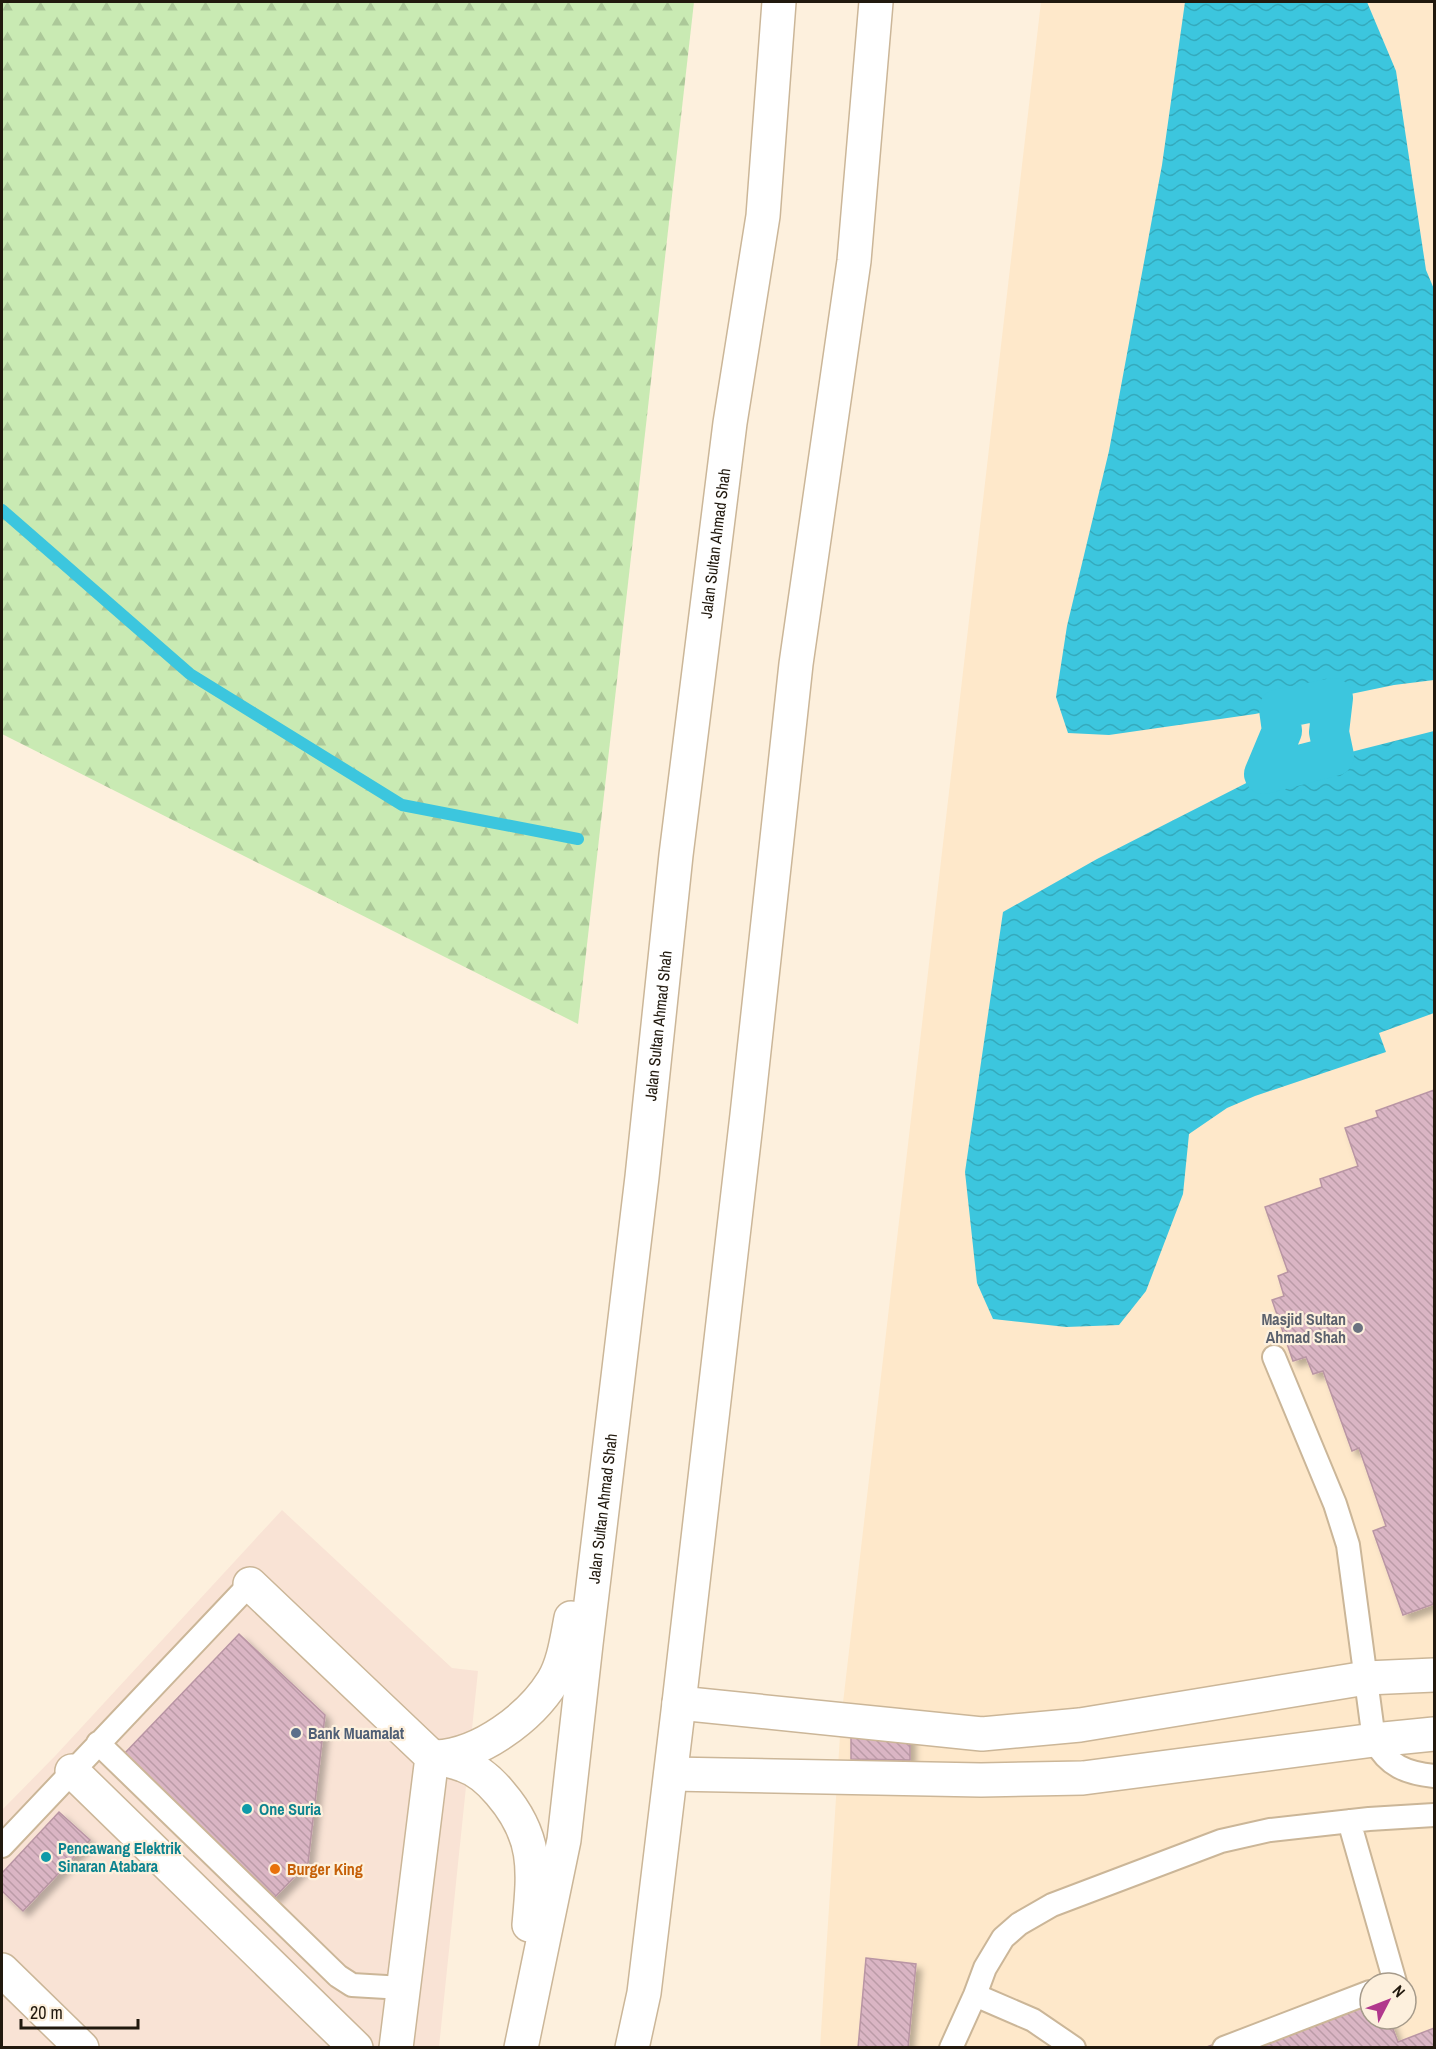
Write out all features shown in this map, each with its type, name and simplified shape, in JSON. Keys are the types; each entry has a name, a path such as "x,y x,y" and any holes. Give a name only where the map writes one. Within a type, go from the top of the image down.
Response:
{"main road":[{"name":"Jalan Sultan Ahmad Shah","path":"520,2048 564,1840 642,1178 676,855 728,435 763,216 779,2"},
{"path":"632,2048 644,1993 679,1703 796,664 854,261 876,2"},
{"path":"432,1757 452,1756 481,1745 525,1714 554,1679 602,1509"},
{"path":"250,1584 432,1757 464,1765 481,1774 519,1818 526,1833 533,1866 520,2048"},
{"path":"679,1703 982,1734 1080,1725 1366,1678 1434,1675"},
{"path":"981,1780 982,1734"},
{"path":"670,1774 981,1780 1083,1778 1434,1734"},
{"path":"396,2048 432,1757"},
{"path":"72,1771 356,2048"},
{"path":"2,1970 82,2048"}],"lane":[{"path":"1274,1357 1335,1504 1348,1545 1374,1740 1382,1755 1404,1770 1434,1776"},
{"path":"2,1846 250,1584"},
{"path":"98,1743 338,1976 352,1985 403,1988"},
{"path":"951,2048 985,1968 1003,1938 1019,1924 1052,1905 1221,1841 1270,1830 1434,1815"},
{"path":"1349,1821 1392,1971"},
{"path":"975,1995 1033,2020 1074,2048"},
{"path":"1224,2048 1358,1997"}],"shaded area":[{"path":"1041,2 1434,2 1434,2047 820,2048 841,1720"},
{"path":"282,1510 452,1668 478,1671 439,2047 2,2048 2,1810 56,1755"}],"green space":[{"path":"2,2 694,2 578,1024 2,734"}],"water":[{"path":"1185,2 1367,2 1396,71 1426,270 1434,289 1434,680 1394,685 1255,714 1109,735 1068,733 1056,697 1067,626 1109,451 1162,165"},
{"path":"1434,731 1434,1013 1379,1033 1386,1052 1255,1096 1227,1108 1189,1134 1183,1194 1146,1291 1119,1325 1066,1327 993,1319 977,1283 965,1172 1003,912 1097,859 1264,774"}],"building":[{"name":"Masjid Sultan Ahmad Shah","path":"1434,1090 1434,1604 1403,1615 1373,1531 1386,1526 1359,1448 1352,1451 1323,1371 1313,1374 1306,1357 1293,1361 1272,1300 1284,1296 1278,1276 1288,1272 1265,1207 1322,1187 1320,1179 1358,1166 1345,1128 1378,1117 1376,1111"},
{"name":"One Suria","path":"239,1634 325,1715 308,1863 273,1899 123,1755"},
{"path":"851,1730 910,1731 910,1760 851,1759"},
{"name":"Pencawang Elektrik Sinaran Atabara","path":"59,1812 90,1840 23,1911 2,1891 2,1873"},
{"path":"866,1958 916,1964 908,2048 858,2048"},
{"path":"1358,1992 1358,2031 1394,2031 1398,2042 1434,2028 1434,2048 1204,2048"}],"waterway":[{"path":"2,510 190,674 402,805 578,839"},
{"path":"1333,698 1329,732 1334,756 1264,774 1282,731 1279,709 1333,698"}],"place":[{"name":"Masjid Sultan Ahmad Shah","path":"1358,1328"},
{"name":"Bank Muamalat","path":"296,1733"},
{"name":"One Suria","path":"247,1809"},
{"name":"Pencawang Elektrik Sinaran Atabara","path":"46,1857"},
{"name":"Burger King","path":"275,1869"}]}
